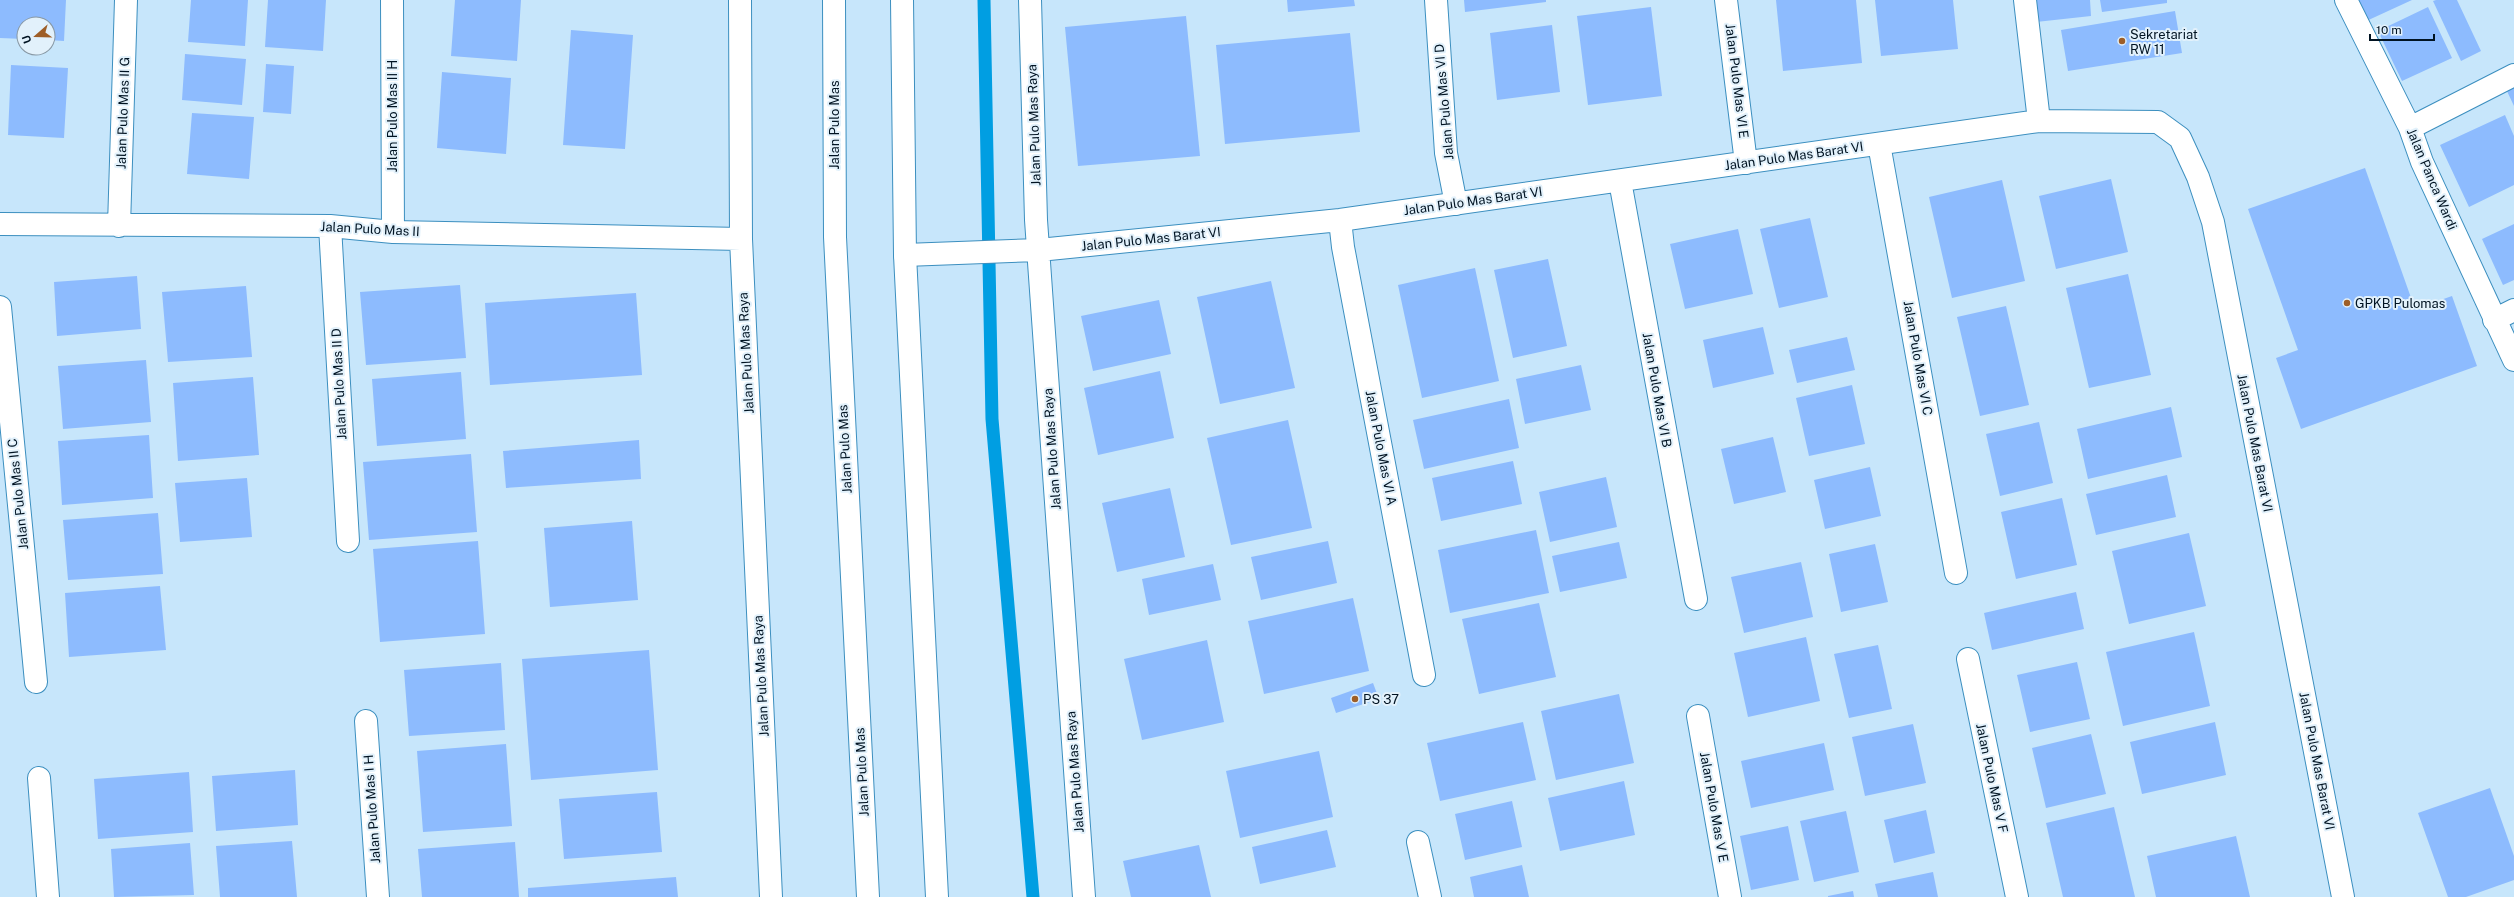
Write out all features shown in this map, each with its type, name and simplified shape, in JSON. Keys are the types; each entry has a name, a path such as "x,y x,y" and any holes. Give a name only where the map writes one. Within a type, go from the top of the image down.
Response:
{"street":[{"name":"Jalan Pulo Mas II G","path":"119,226 126,0"},
{"name":"Jalan Pulo Mas II H","path":"392,0 393,232"},
{"name":"Jalan Pulo Mas Raya","path":"740,0 741,239 771,897"},
{"name":"Jalan Pulo Mas","path":"834,0 835,237 868,897"},
{"path":"902,0 905,255 937,897"},
{"name":"Jalan Pulo Mas Raya","path":"1030,0 1039,250 1084,897"},
{"name":"Jalan Pulo Mas VI D","path":"1436,0 1446,153 1456,204"},
{"name":"Jalan Pulo Mas VI E","path":"1726,0 1746,163"},
{"path":"2025,0 2039,121"},
{"name":"Jalan Panca Wardi","path":"2346,0 2410,128 2422,162 2494,320 2514,360"},
{"path":"2410,128 2514,75"},
{"name":"Jalan Pulo Mas Barat VI","path":"905,255 1039,250 1340,220 2039,121 2158,122 2180,138 2198,177 2213,222 2343,897"},
{"name":"Jalan Pulo Mas VI C","path":"1879,144 1956,573"},
{"name":"Jalan Pulo Mas VI B","path":"1620,181 1696,599"},
{"name":"Jalan Pulo Mas VI A","path":"1340,220 1345,255 1424,675"},
{"name":"Jalan Pulo Mas II","path":"0,224 119,226 330,226 393,232 741,239"},
{"name":"Jalan Pulo Mas II D","path":"330,226 348,541"},
{"name":"Jalan Pulo Mas II C","path":"0,307 36,682"},
{"path":"2494,320 2514,310"},
{"name":"Jalan Pulo Mas V F","path":"1968,659 2017,897"},
{"name":"Jalan Pulo Mas V E","path":"1698,716 1730,897"},
{"name":"Jalan Pulo Mas I H","path":"366,721 378,897"},
{"path":"39,778 48,897"},
{"path":"1418,842 1430,897"}],"building":[{"path":"0,0 66,0 64,41 56,40 56,16 16,16 16,39 0,38"},
{"path":"191,0 248,0 245,46 188,42"},
{"path":"268,0 326,0 323,51 265,47"},
{"path":"455,0 521,0 517,61 451,56"},
{"path":"1287,0 1354,0 1355,6 1288,12"},
{"path":"1464,0 1546,0 1546,2 1465,12"},
{"path":"1776,0 1856,0 1862,63 1783,71"},
{"path":"1875,0 1953,0 1958,49 1881,56"},
{"path":"2034,0 2090,0 2091,16 2036,22"},
{"path":"2100,0 2167,0 2167,3 2102,12"},
{"path":"2351,0 2412,0 2362,23"},
{"path":"2457,0 2481,51 2461,61 2433,1"},
{"path":"1651,7 1662,96 1588,105 1577,16"},
{"path":"2428,7 2452,58 2402,81 2378,31"},
{"name":"Sekretariat RW 11","path":"2175,11 2182,53 2068,71 2061,30"},
{"path":"1186,16 1200,156 1078,166 1065,27"},
{"path":"1552,25 1560,92 1497,100 1490,33"},
{"path":"571,30 633,35 625,149 563,145"},
{"path":"1350,33 1360,132 1225,144 1216,45"},
{"path":"185,54 246,59 242,105 182,100"},
{"path":"266,64 294,66 291,114 263,112"},
{"path":"11,65 68,68 64,138 8,135"},
{"path":"442,72 511,78 506,154 437,148"},
{"path":"2514,85 2514,106 2506,89"},
{"path":"192,113 254,117 249,179 187,174"},
{"path":"2505,115 2514,136 2514,185 2469,207 2440,145"},
{"name":"GPKB Pulomas","path":"2365,168 2415,309 2452,296 2477,366 2301,429 2276,358 2298,350 2248,209"},
{"path":"2111,179 2128,252 2056,269 2039,196"},
{"path":"2002,180 2025,281 1952,298 1929,197"},
{"path":"1810,218 1828,297 1779,308 1760,229"},
{"path":"2514,224 2514,280 2503,285 2482,239"},
{"path":"1738,229 1753,294 1685,309 1670,244"},
{"path":"1548,259 1567,346 1513,358 1494,270"},
{"path":"1475,268 1499,381 1422,398 1398,285"},
{"path":"2128,274 2151,375 2089,388 2066,288"},
{"path":"137,276 141,329 57,336 54,282"},
{"path":"1271,281 1295,388 1220,404 1197,297"},
{"path":"460,285 466,358 366,365 360,292"},
{"path":"246,286 252,357 168,362 162,292"},
{"path":"636,293 642,375 490,385 485,303"},
{"path":"1159,300 1171,354 1093,371 1081,316"},
{"path":"2006,306 2029,405 1980,416 1957,317"},
{"path":"1763,327 1774,374 1713,388 1703,340"},
{"path":"1847,337 1855,370 1797,383 1789,350"},
{"path":"146,360 151,422 63,429 58,366"},
{"path":"1581,365 1591,410 1525,424 1516,379"},
{"path":"1160,371 1174,438 1098,455 1084,388"},
{"path":"461,372 466,439 377,446 372,379"},
{"path":"253,377 259,455 178,461 173,383"},
{"path":"1852,385 1865,444 1809,456 1796,398"},
{"path":"1509,399 1519,448 1424,469 1413,420"},
{"path":"2171,407 2182,457 2088,479 2077,429"},
{"path":"1288,420 1312,528 1231,545 1207,438"},
{"path":"2039,422 2053,483 2000,496 1986,434"},
{"path":"149,435 153,498 62,505 58,441"},
{"path":"1773,437 1786,492 1734,504 1721,449"},
{"path":"639,440 641,479 506,488 503,451"},
{"path":"471,454 477,532 369,540 363,462"},
{"path":"1513,461 1522,504 1441,521 1432,478"},
{"path":"1870,467 1881,516 1825,529 1814,480"},
{"path":"2167,475 2176,517 2096,535 2086,494"},
{"path":"1606,477 1617,527 1550,542 1539,492"},
{"path":"247,478 252,537 180,542 175,483"},
{"path":"1170,488 1185,557 1117,572 1102,503"},
{"path":"2062,498 2077,565 2016,579 2001,512"},
{"path":"158,513 163,574 68,580 63,520"},
{"path":"632,521 638,600 550,607 544,528"},
{"path":"1536,530 1549,593 1450,613 1438,550"},
{"path":"2189,533 2206,606 2129,624 2112,551"},
{"path":"478,541 485,634 380,642 373,549"},
{"path":"1328,541 1337,583 1261,600 1251,557"},
{"path":"1619,542 1627,578 1560,592 1552,556"},
{"path":"1875,544 1888,602 1841,612 1829,554"},
{"path":"1801,562 1813,617 1744,633 1731,577"},
{"path":"1213,564 1221,600 1149,615 1142,579"},
{"path":"160,586 166,650 69,657 65,593"},
{"path":"2076,592 2084,629 1992,650 1984,613"},
{"path":"1353,598 1369,671 1264,694 1248,621"},
{"path":"1539,603 1556,677 1479,694 1462,619"},
{"path":"2194,632 2210,706 2123,726 2106,652"},
{"path":"1806,637 1820,701 1748,717 1734,653"},
{"path":"1207,640 1224,722 1142,740 1124,659"},
{"path":"1878,645 1892,709 1849,718 1834,654"},
{"path":"649,650 658,770 531,780 522,659"},
{"path":"2077,662 2090,719 2030,732 2017,675"},
{"path":"501,663 505,730 409,736 404,670"},
{"name":"PS 37","path":"1373,683 1379,699 1336,713 1331,698"},
{"path":"1619,694 1634,763 1556,780 1541,711"},
{"path":"1523,722 1536,780 1440,801 1427,743"},
{"path":"2215,722 2226,775 2142,794 2130,742"},
{"path":"1913,724 1926,783 1865,796 1852,737"},
{"path":"2091,734 2106,794 2046,808 2032,748"},
{"path":"1824,743 1834,790 1751,808 1741,761"},
{"path":"506,744 512,826 423,832 417,751"},
{"path":"1319,751 1333,817 1240,838 1226,771"},
{"path":"295,770 298,825 216,831 212,776"},
{"path":"189,772 193,832 98,839 94,779"},
{"path":"1624,781 1635,835 1560,851 1548,798"},
{"path":"2490,788 2514,856 2514,880 2466,897 2448,897 2418,813"},
{"path":"657,792 662,852 564,859 559,799"},
{"path":"1512,801 1522,847 1465,860 1455,814"},
{"path":"2114,807 2135,897 2063,897 2046,823"},
{"path":"1926,810 1935,853 1894,863 1884,820"},
{"path":"1846,811 1859,872 1814,882 1800,821"},
{"path":"1788,826 1799,880 1751,890 1740,836"},
{"path":"1327,830 1336,867 1260,884 1252,847"},
{"path":"2236,836 2250,897 2156,897 2147,856"},
{"path":"292,841 297,897 220,897 216,846"},
{"path":"515,842 519,897 422,897 418,849"},
{"path":"190,843 194,895 114,897 111,849"},
{"path":"1199,845 1211,897 1131,897 1123,861"},
{"path":"1522,865 1529,897 1474,897 1470,877"},
{"path":"1933,872 1938,897 1878,897 1875,884"},
{"path":"676,877 678,897 528,897 528,888"},
{"path":"1853,891 1854,897 1828,897 1828,896"}],"waterway":[{"path":"984,0 992,419 1033,897"}],"place":[{"name":"Sekretariat RW 11","path":"2122,41"},
{"name":"GPKB Pulomas","path":"2347,303"},
{"name":"PS 37","path":"1355,699"}]}
